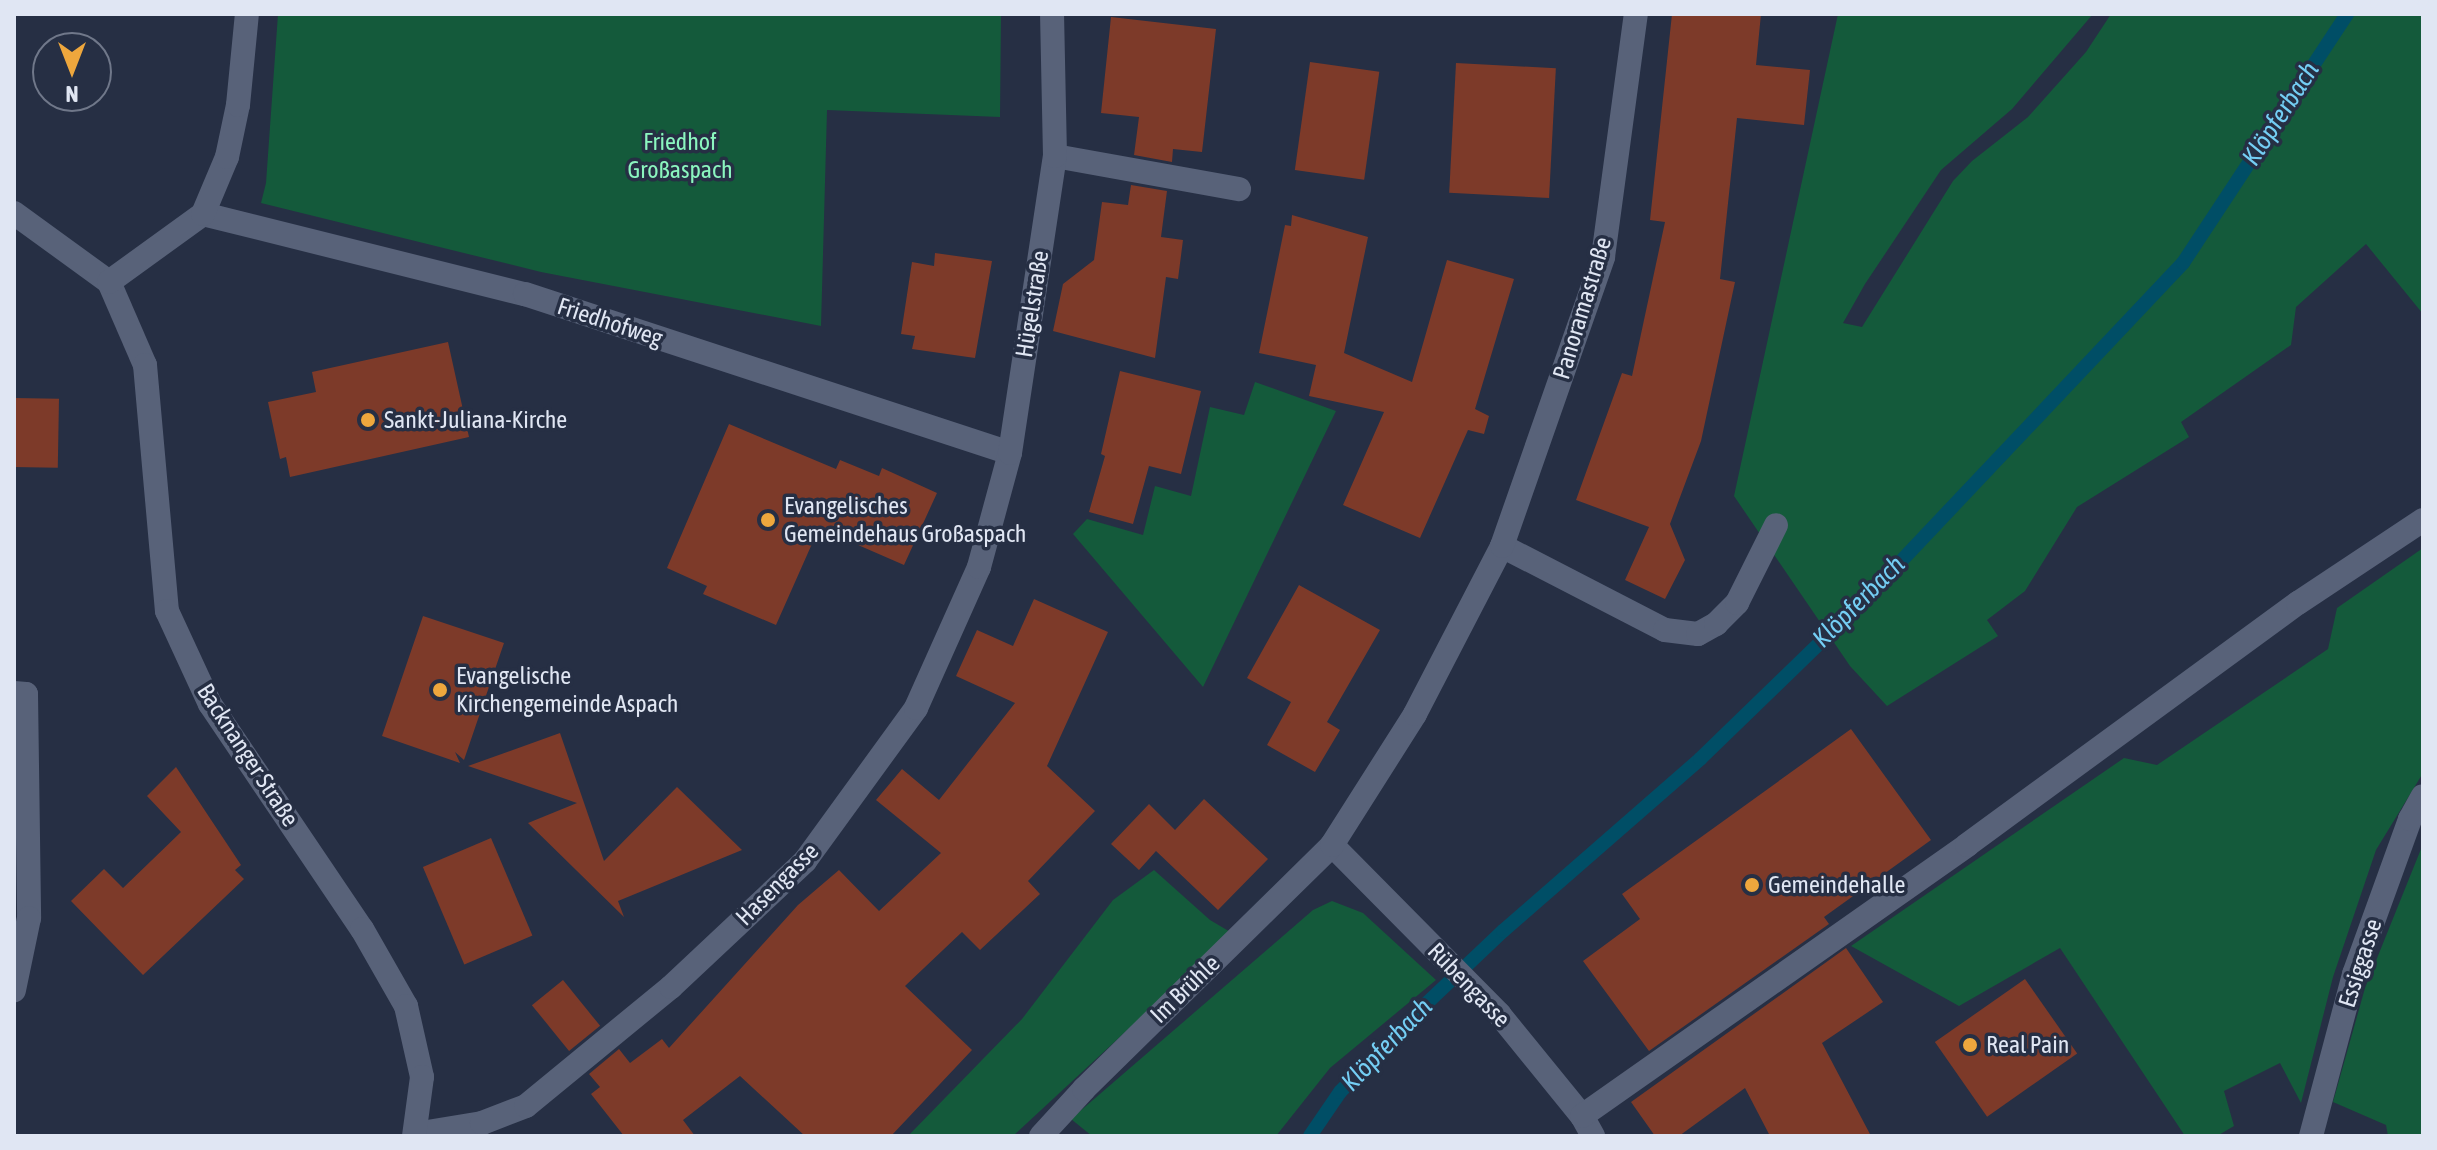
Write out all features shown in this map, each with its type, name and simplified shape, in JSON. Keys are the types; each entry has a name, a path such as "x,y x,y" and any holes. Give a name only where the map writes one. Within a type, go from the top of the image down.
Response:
{"street":[{"path":"14,213 109,282 203,214 227,157 238,105 247,14"},
{"name":"Hügelstraße","path":"1010,453 1055,156 1052,14"},
{"name":"Panoramastraße","path":"1332,845 1415,714 1502,546 1603,257 1636,14"},
{"path":"1055,156 1239,189"},
{"name":"Friedhofweg","path":"203,214 525,294 1010,453"},
{"name":"Backnanger Straße","path":"109,282 145,365 167,611 210,704 362,929 406,1006 422,1077 415,1135"},
{"name":"Hasengasse","path":"415,1135 482,1123 526,1106 671,987 805,861 916,708 979,567 1010,453"},
{"path":"1587,1126 2298,603 2423,520"},
{"path":"1502,546 1665,630 1698,634 1716,624 1737,603 1776,525"},
{"path":"14,990 29,918 20,694"},
{"name":"Essiggasse","path":"2311,1136 2354,974 2410,819 2423,796"},
{"name":"Rübengasse","path":"1332,845 1499,1014 1587,1126"},
{"name":"Im Brühle","path":"1041,1136 1084,1089 1332,845"}],"green space":[{"name":"Friedhof Großaspach","path":"278,14 1001,14 1000,117 827,110 821,326 541,272 261,203 266,183"},
{"path":"1838,14 2093,14 2012,109 1941,170 1865,284 1843,323 1862,327 1953,181 1972,161 2028,117 2086,52 2111,14 2423,14 2423,314 2366,244 2296,307 2291,345 2181,422 2189,437 2077,507 2025,591 1987,620 1998,636 1887,706 1850,666 1734,496"},
{"path":"1255,382 1336,411 1203,687 1073,534 1087,519 1143,535 1155,486 1191,496 1210,407 1244,415"},
{"path":"2423,548 2423,773 2376,850 2333,977 2301,1103 2280,1063 2224,1091 2234,1126 2217,1136 2185,1136 2060,948 1959,1006 1851,946 2124,758 2157,765 2328,649 2337,608"},
{"path":"2423,844 2423,1136 2388,1136 2386,1125 2333,1102 2365,988"},
{"path":"1154,870 1210,920 1232,933 1013,1136 908,1136 1022,1019 1113,900"},
{"path":"1332,901 1363,913 1436,980 1330,1068 1276,1136 1092,1136 1071,1119 1313,910"}],"building":[{"path":"1672,14 1761,14 1756,65 1810,70 1804,125 1737,118 1720,279 1735,282 1701,441 1670,524 1685,560 1665,599 1625,580 1649,527 1576,500 1622,373 1632,376 1665,222 1650,220"},
{"path":"1111,17 1216,29 1202,152 1173,149 1172,162 1134,155 1139,117 1101,113"},
{"path":"1310,62 1379,72 1364,180 1295,170"},
{"path":"1456,63 1556,68 1549,198 1449,193"},
{"path":"1131,185 1167,191 1161,237 1183,240 1178,279 1166,277 1155,358 1053,331 1063,284 1094,260 1102,202 1128,205"},
{"path":"1292,215 1368,237 1344,353 1412,382 1447,260 1514,279 1475,409 1489,416 1484,434 1468,430 1420,538 1343,505 1384,412 1309,396 1316,365 1259,353 1285,225 1291,226"},
{"path":"935,253 992,261 975,358 912,349 915,336 901,334 912,262 934,266"},
{"name":"Sankt-Juliana-Kirche","path":"448,342 469,437 290,477 286,457 280,459 268,402 316,392 312,372"},
{"path":"1120,371 1201,391 1181,474 1149,466 1133,524 1089,512 1105,456 1101,454"},
{"path":"14,398 59,399 58,468 14,467"},
{"name":"Evangelisches Gemeindehaus Großaspach","path":"729,424 836,469 840,460 879,476 882,468 937,493 904,565 819,528 776,625 703,594 707,586 667,568"},
{"path":"1299,585 1380,630 1327,722 1340,730 1315,772 1267,745 1291,702 1247,678"},
{"path":"1034,599 1108,632 1047,766 1095,811 1028,881 1040,894 980,950 962,932 905,986 972,1050 891,1136 805,1136 740,1076 683,1120 695,1136 624,1136 591,1094 600,1087 589,1074 619,1049 630,1063 662,1039 669,1048 798,905 839,870 879,911 941,853 876,800 902,769 939,800 1015,703 956,676 977,630 1013,646"},
{"path":"423,616 504,643 464,760 455,752 460,763 382,736"},
{"path":"1851,729 1931,840 1824,917 1829,924 1649,1051 1583,961 1640,919 1622,894"},
{"path":"560,733 604,861 677,787 742,850 618,901 624,917 528,823 577,803 468,766"},
{"path":"176,767 241,865 235,870 244,879 143,975 71,901 104,869 123,888 181,832 147,796"},
{"path":"1204,799 1268,859 1218,910 1156,851 1139,870 1111,844 1149,804 1175,830"},
{"path":"491,838 532,936 464,964 423,867"},
{"path":"1846,948 1883,1002 1822,1043 1871,1136 1770,1136 1745,1088 1679,1136 1655,1136 1631,1102"},
{"path":"2025,979 2077,1054 1987,1117 1935,1042"},
{"path":"563,980 600,1026 569,1051 532,1005"}],"waterway":[{"name":"Klöpferbach","path":"1310,1136 1340,1092 1427,1003 1503,931 1700,759 1870,594 2183,263 2347,14"}],"place":[{"name":"Sankt-Juliana-Kirche","path":"368,420"},
{"name":"Evangelisches Gemeindehaus Großaspach","path":"768,520"},
{"name":"Evangelische Kirchengemeinde Aspach","path":"440,690"},
{"name":"Gemeindehalle","path":"1752,885"},
{"name":"Real Pain","path":"1970,1045"}]}
